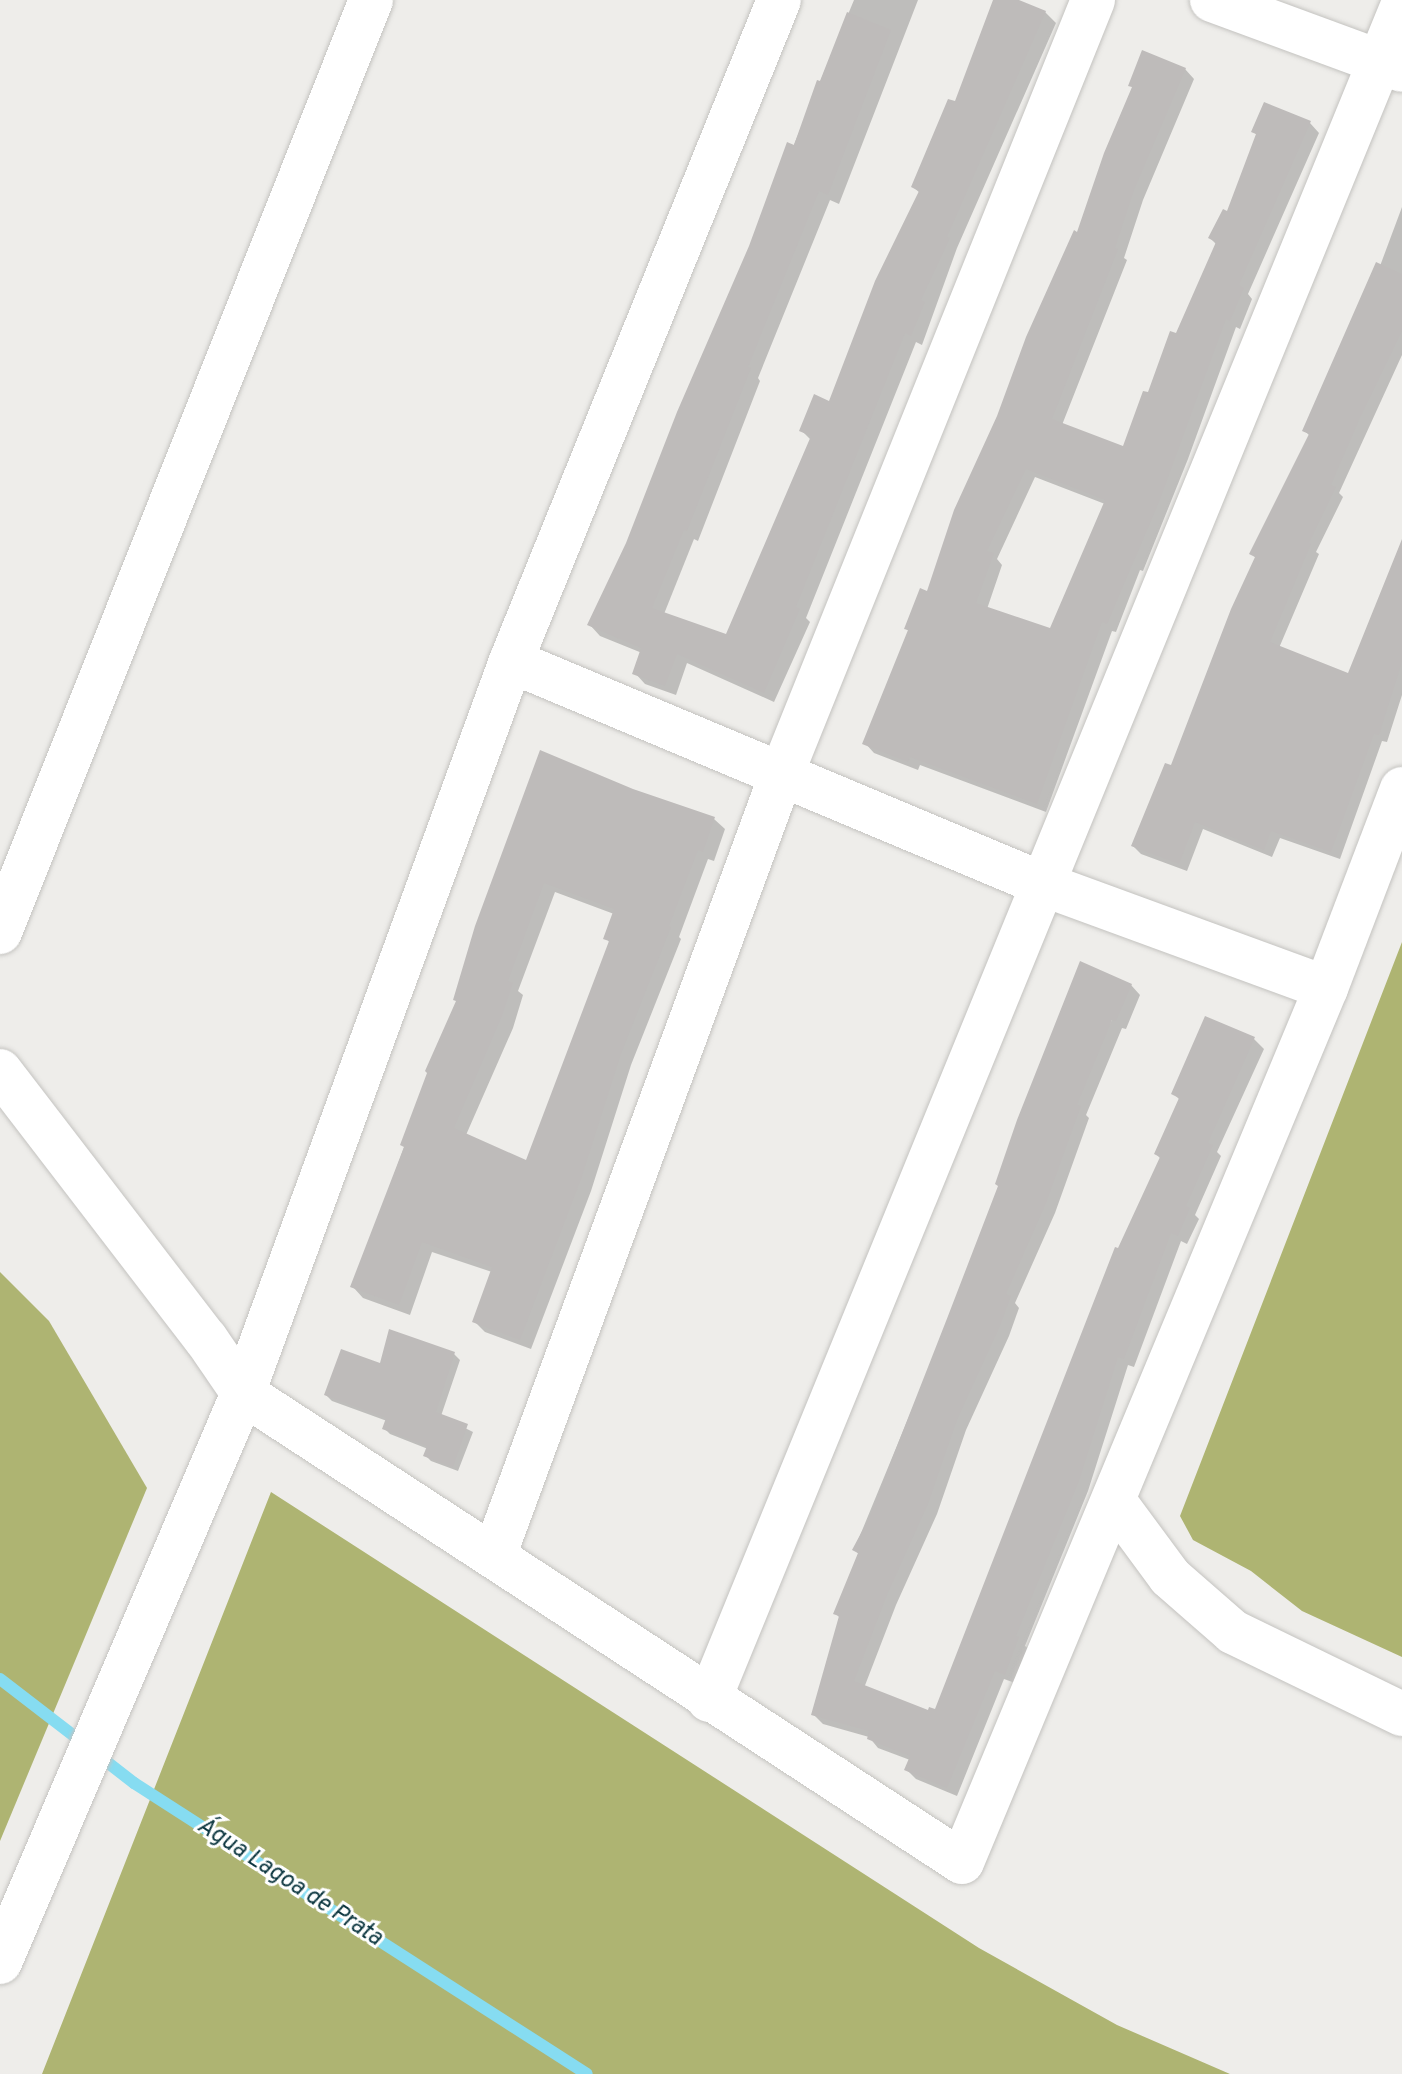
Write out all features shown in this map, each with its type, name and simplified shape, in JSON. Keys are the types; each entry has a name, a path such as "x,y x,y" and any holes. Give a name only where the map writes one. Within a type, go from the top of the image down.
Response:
{"street":[{"path":"0,932 371,0"},
{"path":"0,1962 243,1393 511,661 779,0"},
{"path":"494,1556 782,773 1093,0"},
{"path":"1212,0 1391,66"},
{"path":"709,1700 1045,885 1391,66 1402,7"},
{"path":"511,661 1045,885 1326,988"},
{"path":"0,1071 206,1339 243,1393 709,1700 962,1862 1326,988 1402,789"},
{"path":"1114,1501 1170,1577 1233,1632 1402,1714"}],"green space":[{"path":"1402,942 1402,1657 1302,1611 1251,1571 1193,1540 1180,1516"},
{"path":"0,1272 49,1321 147,1488 0,1841"},
{"path":"271,1492 979,1948 1117,2025 1230,2074 42,2074"}],"building":[{"path":"993,0 1019,0 1046,11 947,237 950,238 921,300 925,302 911,336 905,333 796,607 800,609 764,693 677,654 665,686 632,674 641,648 587,625 626,543 677,412 749,246 787,142 794,145 817,80 820,81 847,12 891,30 828,195 819,191 748,367 751,368 687,531 684,530 652,608 726,634 811,436 799,431 814,394 829,401 875,281 919,191 911,187 948,99 955,101"},
{"path":"1142,50 1186,68 1134,190 1115,248 1118,249 1052,419 1123,446 1143,391 1148,392 1170,331 1176,333 1216,242 1208,238 1223,209 1227,211 1256,134 1251,132 1264,102 1311,121 1239,285 1244,288 1230,321 1226,319 1159,502 1107,624 1102,622 1037,804 910,757 908,762 862,744 908,630 904,629 920,588 927,591 954,510 997,416 1026,337 1074,230 1077,232 1104,153 1132,87 1128,86","holes":["1026,469 1105,500 1050,628 976,603 994,553 987,551"]},
{"path":"1376,262 1402,274 1402,331 1331,485 1336,487 1309,543 1270,642 1348,673 1402,539 1402,662 1379,735 1374,734 1331,852 1271,831 1264,850 1195,822 1179,864 1131,846 1165,763 1171,765 1231,609 1255,557 1249,554 1309,434 1302,431"},
{"path":"540,750 633,789 715,817 703,852 698,850 621,1054 581,1179 520,1340 472,1322 492,1267 422,1242 399,1305 350,1287 404,1147 400,1145 427,1073 425,1071 456,1001 453,1000 475,926","holes":["544,883 614,909 603,939 609,941 526,1160 454,1128 502,1016 513,983 508,981"]},
{"path":"1080,961 1132,984 1116,1021 1112,1020 1077,1105 1081,1106 1046,1203 1006,1294 1011,1296 1000,1326 957,1420 928,1504 887,1595 854,1681 928,1710 929,1707 935,1709 1115,1247 1118,1248 1160,1157 1154,1154 1179,1098 1171,1094 1205,1016 1255,1037 1208,1143 1213,1145 1186,1206 1190,1208 1178,1236 1171,1233 1124,1359 1118,1357 1079,1481 1016,1636 1019,1637 1005,1675 995,1671 947,1788 904,1770 910,1756 867,1739 869,1731 811,1715 839,1616 833,1614 858,1553 852,1550 868,1520 948,1316 998,1186 995,1184 1017,1120"},
{"path":"389,1329 455,1352 436,1412 468,1424 453,1467 423,1456 427,1446 382,1429 386,1418 324,1395 341,1349 380,1363"}],"waterway":[{"name":"Água Lagoa de Prata","path":"0,1679 83,1743"},
{"name":"Água Lagoa de Prata","path":"98,1755 134,1783 587,2074"}]}
